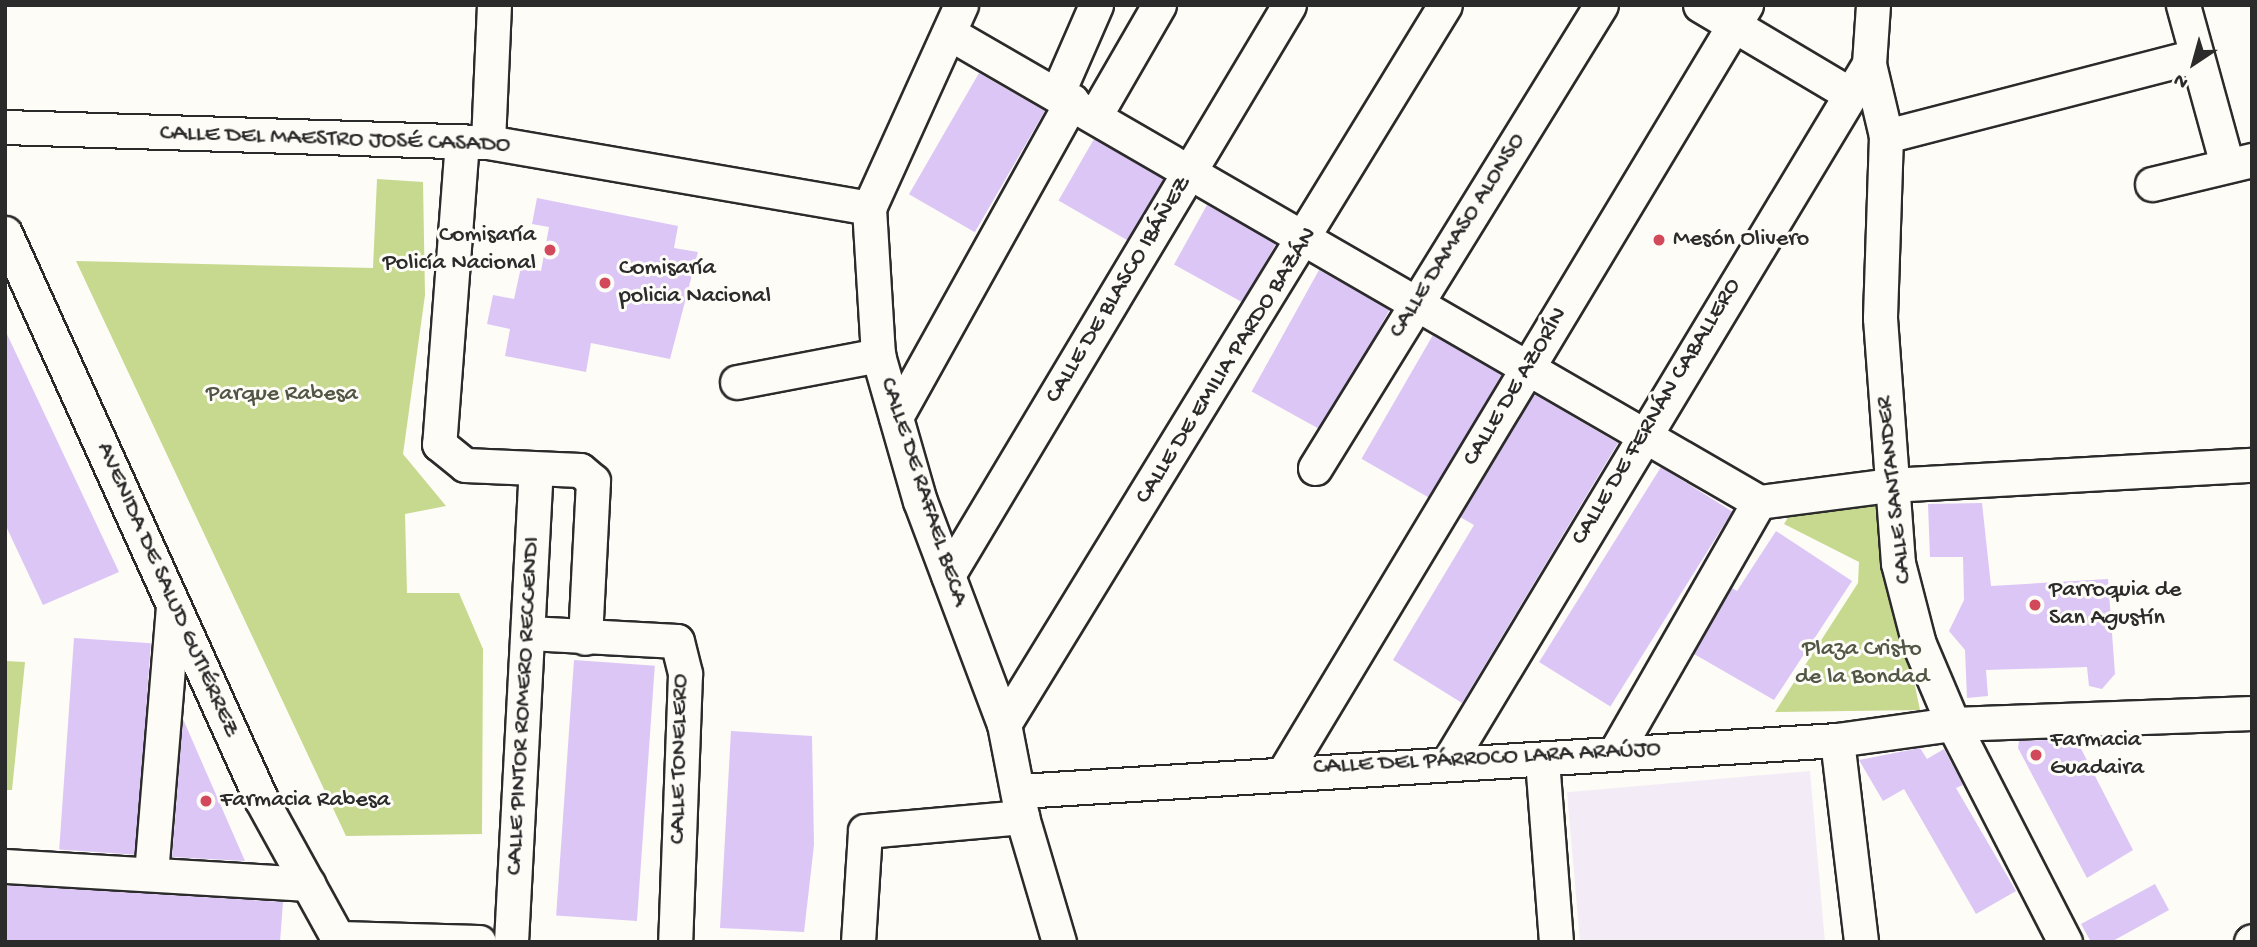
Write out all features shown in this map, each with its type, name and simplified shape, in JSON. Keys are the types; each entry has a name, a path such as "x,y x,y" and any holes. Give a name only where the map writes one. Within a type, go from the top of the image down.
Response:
{"street":[{"path":"494,5 439,444 465,465 536,471 580,470 593,481 584,638"},
{"path":"1075,102 1096,5"},
{"path":"896,417 1075,102 1159,5"},
{"name":"CALLE DE BLASCO IBÁÑEZ","path":"948,575 1289,5"},
{"name":"CALLE DE EMILIA PARDO BAZÁN","path":"1004,724 1306,241 1445,5"},
{"name":"CALLE DAMASO ALONSO","path":"1315,468 1601,5"},
{"path":"1699,5 1740,15 1850,94"},
{"name":"CALLE SANTANDER","path":"1873,5 1868,64 1886,136 1880,318 1890,485 1898,563 1919,644 1953,724 2065,942"},
{"path":"2152,184 2239,162 2196,57 2183,5"},
{"name":"CALLE DE AZORÍN","path":"1286,769 1740,15"},
{"path":"955,19 1075,102 1190,172 1759,502 1890,485 2251,465 2252,481"},
{"name":"CALLE DE RAFAEL BECA","path":"955,19 869,208 878,355 948,575 1004,724 1021,804 1059,942"},
{"path":"1886,136 2196,57"},
{"name":"CALLE DE FERNÁN CABALLERO","path":"1448,761 1643,433 1868,64"},
{"name":"CALLE DEL MAESTRO JOSÉ CASADO","path":"5,127 475,142 869,208"},
{"name":"AVENIDA DE SALUD GUTIÉRREZ","path":"5,233 261,799 339,940"},
{"path":"737,382 878,355"},
{"name":"CALLE PINTOR ROMERO RECCENDI","path":"511,942 536,471"},
{"path":"1615,753 1759,502"},
{"path":"151,874 173,604"},
{"name":"CALLE TONELERO","path":"529,633 677,641 685,674 675,942"},
{"name":"CALLE DEL PÁRROCO LARA ARAÚJO","path":"859,942 865,831 1021,804 1286,769 1448,761 1542,760 1837,740 1953,724 2251,714"},
{"path":"1837,740 1861,942"},
{"path":"1542,760 1556,942"},
{"path":"5,866 308,884"},
{"path":"339,940 479,942"}],"shaded area":[{"path":"1810,771 1825,942 1580,942 1567,792"}],"green space":[{"name":"Parque Rabesa","path":"377,179 423,182 425,295 403,454 446,506 405,514 407,593 459,593 483,649 482,834 346,836 76,261 373,268"},
{"name":"Plaza Cristo de la Bondad","path":"1877,504 1920,710 1775,712 1858,583 1859,562 1784,524 1795,506"},
{"path":"5,661 25,662 12,790 5,790"}],"building":[{"path":"979,73 1045,111 975,232 909,194"},
{"path":"1094,139 1163,179 1128,240 1058,200"},
{"name":"Comisaría policia Nacional","path":"537,198 678,226 674,248 698,252 670,359 591,343 586,372 505,356 510,329 487,324 493,295 514,299 521,267 541,271 549,227 532,224"},
{"path":"1207,205 1276,243 1243,303 1174,264"},
{"path":"1319,270 1390,309 1322,431 1252,392"},
{"path":"5,330 119,572 43,605 5,524"},
{"path":"1433,335 1501,374 1430,498 1362,459"},
{"path":"1534,394 1618,443 1462,703 1393,660 1474,525 1460,517"},
{"path":"1661,467 1732,512 1610,707 1539,662"},
{"name":"Parroquia de San Agustín","path":"1982,503 1991,586 2108,579 2115,674 2102,689 2089,686 2087,667 1986,670 1988,696 1967,698 1965,650 1949,631 1964,600 1963,557 1930,557 1928,504"},
{"path":"1776,531 1852,581 1774,700 1694,654 1732,588 1737,591"},
{"path":"74,638 151,643 136,855 59,849"},
{"path":"574,660 655,666 637,921 556,915"},
{"path":"183,719 245,861 172,857"},
{"path":"731,731 812,736 814,845 804,932 720,928"},
{"path":"2076,739 2133,850 2087,878 2018,748 2019,741"},
{"path":"1920,748 1927,759 1944,749 1963,785 1956,788 2016,891 1976,914 1904,789 1883,801 1859,760"},
{"path":"2155,884 2169,910 2111,942 2091,942 2081,924"},
{"path":"5,885 283,902 280,942 5,942"}],"place":[{"name":"Mesón Olivero","path":"1659,240"},
{"name":"Comisaría Policía Nacional","path":"550,250"},
{"name":"Comisaría policia Nacional","path":"605,283"},
{"name":"Parroquia de San Agustín","path":"2035,605"},
{"name":"Farmacia Guadaira","path":"2036,755"},
{"name":"Farmacia Rabesa","path":"206,801"}]}
